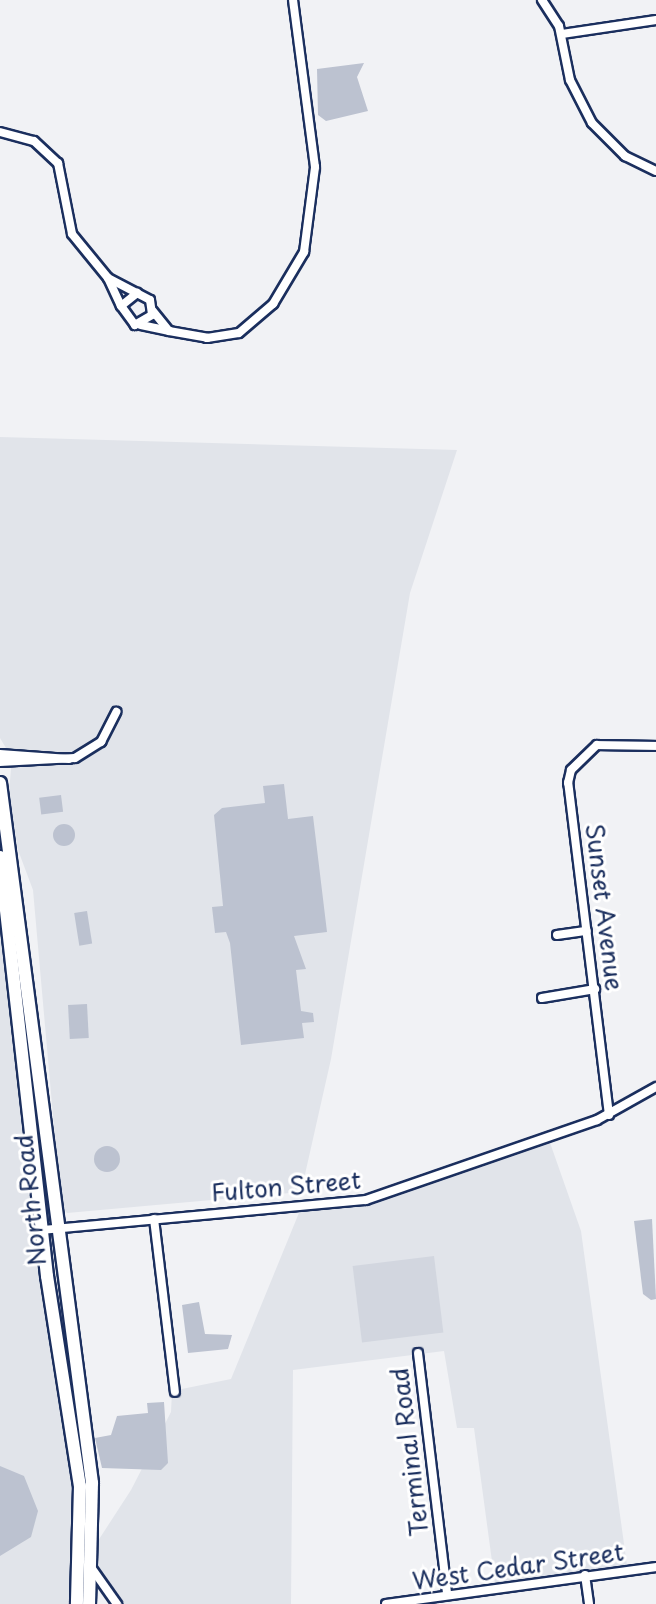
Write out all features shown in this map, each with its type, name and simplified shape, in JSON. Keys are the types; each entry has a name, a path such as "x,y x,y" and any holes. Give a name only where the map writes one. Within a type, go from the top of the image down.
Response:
{"highway":[{"name":"North Road","path":"0,783 27,954 48,1229 92,1483 93,1570 89,1604"},
{"name":"North Road","path":"0,857 80,1486 81,1561 77,1604"}],"street":[{"path":"108,278 125,320 207,338 239,333 273,304 304,252 315,167 293,0"},
{"path":"542,0 562,34 570,80 592,123 625,156 656,171"},
{"path":"562,34 655,21"},
{"path":"0,132 34,141 58,163 72,234 108,278 137,293 169,331"},
{"path":"121,306 137,293"},
{"path":"140,325 153,310"},
{"path":"0,762 70,759 101,742 116,712"},
{"name":"Sunset Avenue","path":"609,1115 568,783 583,754 625,740 656,746"},
{"path":"0,754 70,759"},
{"path":"557,935 587,931"},
{"path":"542,998 595,989"},
{"name":"Fulton Street","path":"48,1229 366,1200 609,1115 655,1087"},
{"path":"154,1219 175,1392"},
{"name":"Terminal Road","path":"418,1353 447,1594"},
{"name":"West Cedar Street","path":"386,1604 656,1567"},
{"path":"93,1570 117,1604"},
{"path":"585,1575 589,1604"}],"shaded area":[{"path":"0,437 457,450 410,593 331,1059 301,1192 67,1213 61,1206 33,890 18,850 9,792 12,758 0,738"},
{"path":"0,850 42,1231 55,1230 94,1547 131,1490 171,1412 172,1391 231,1379 303,1203 371,1202 548,1137 581,1231 628,1573 496,1591 474,1428 457,1428 444,1351 293,1370 291,1604 119,1604 93,1570 90,1604 0,1604"},
{"path":"434,1256 443,1332 362,1342 353,1266"}],"building":[{"path":"364,63 357,77 368,111 326,121 318,115 317,69"},
{"path":"284,784 288,819 313,816 327,932 294,936 306,969 296,970 301,1011 313,1013 314,1022 302,1023 304,1038 241,1045 230,943 226,932 215,933 212,907 223,906 214,815 222,808 265,803 263,786"},
{"path":"61,795 63,812 41,815 39,798"},
{"path":"64,824 75,835 64,846 53,835"},
{"path":"87,911 92,944 79,946 74,913"},
{"path":"87,1004 89,1038 70,1039 68,1005"},
{"path":"107,1146 117,1149 120,1159 117,1169 107,1172 97,1169 94,1159 97,1149"},
{"path":"652,1219 656,1299 651,1300 643,1294 634,1221"},
{"path":"199,1302 205,1334 232,1335 228,1349 188,1353 182,1305"},
{"path":"164,1402 168,1463 161,1470 102,1468 95,1438 111,1435 117,1416 148,1413 147,1403"},
{"path":"0,1466 24,1476 38,1511 31,1537 0,1556"}]}
